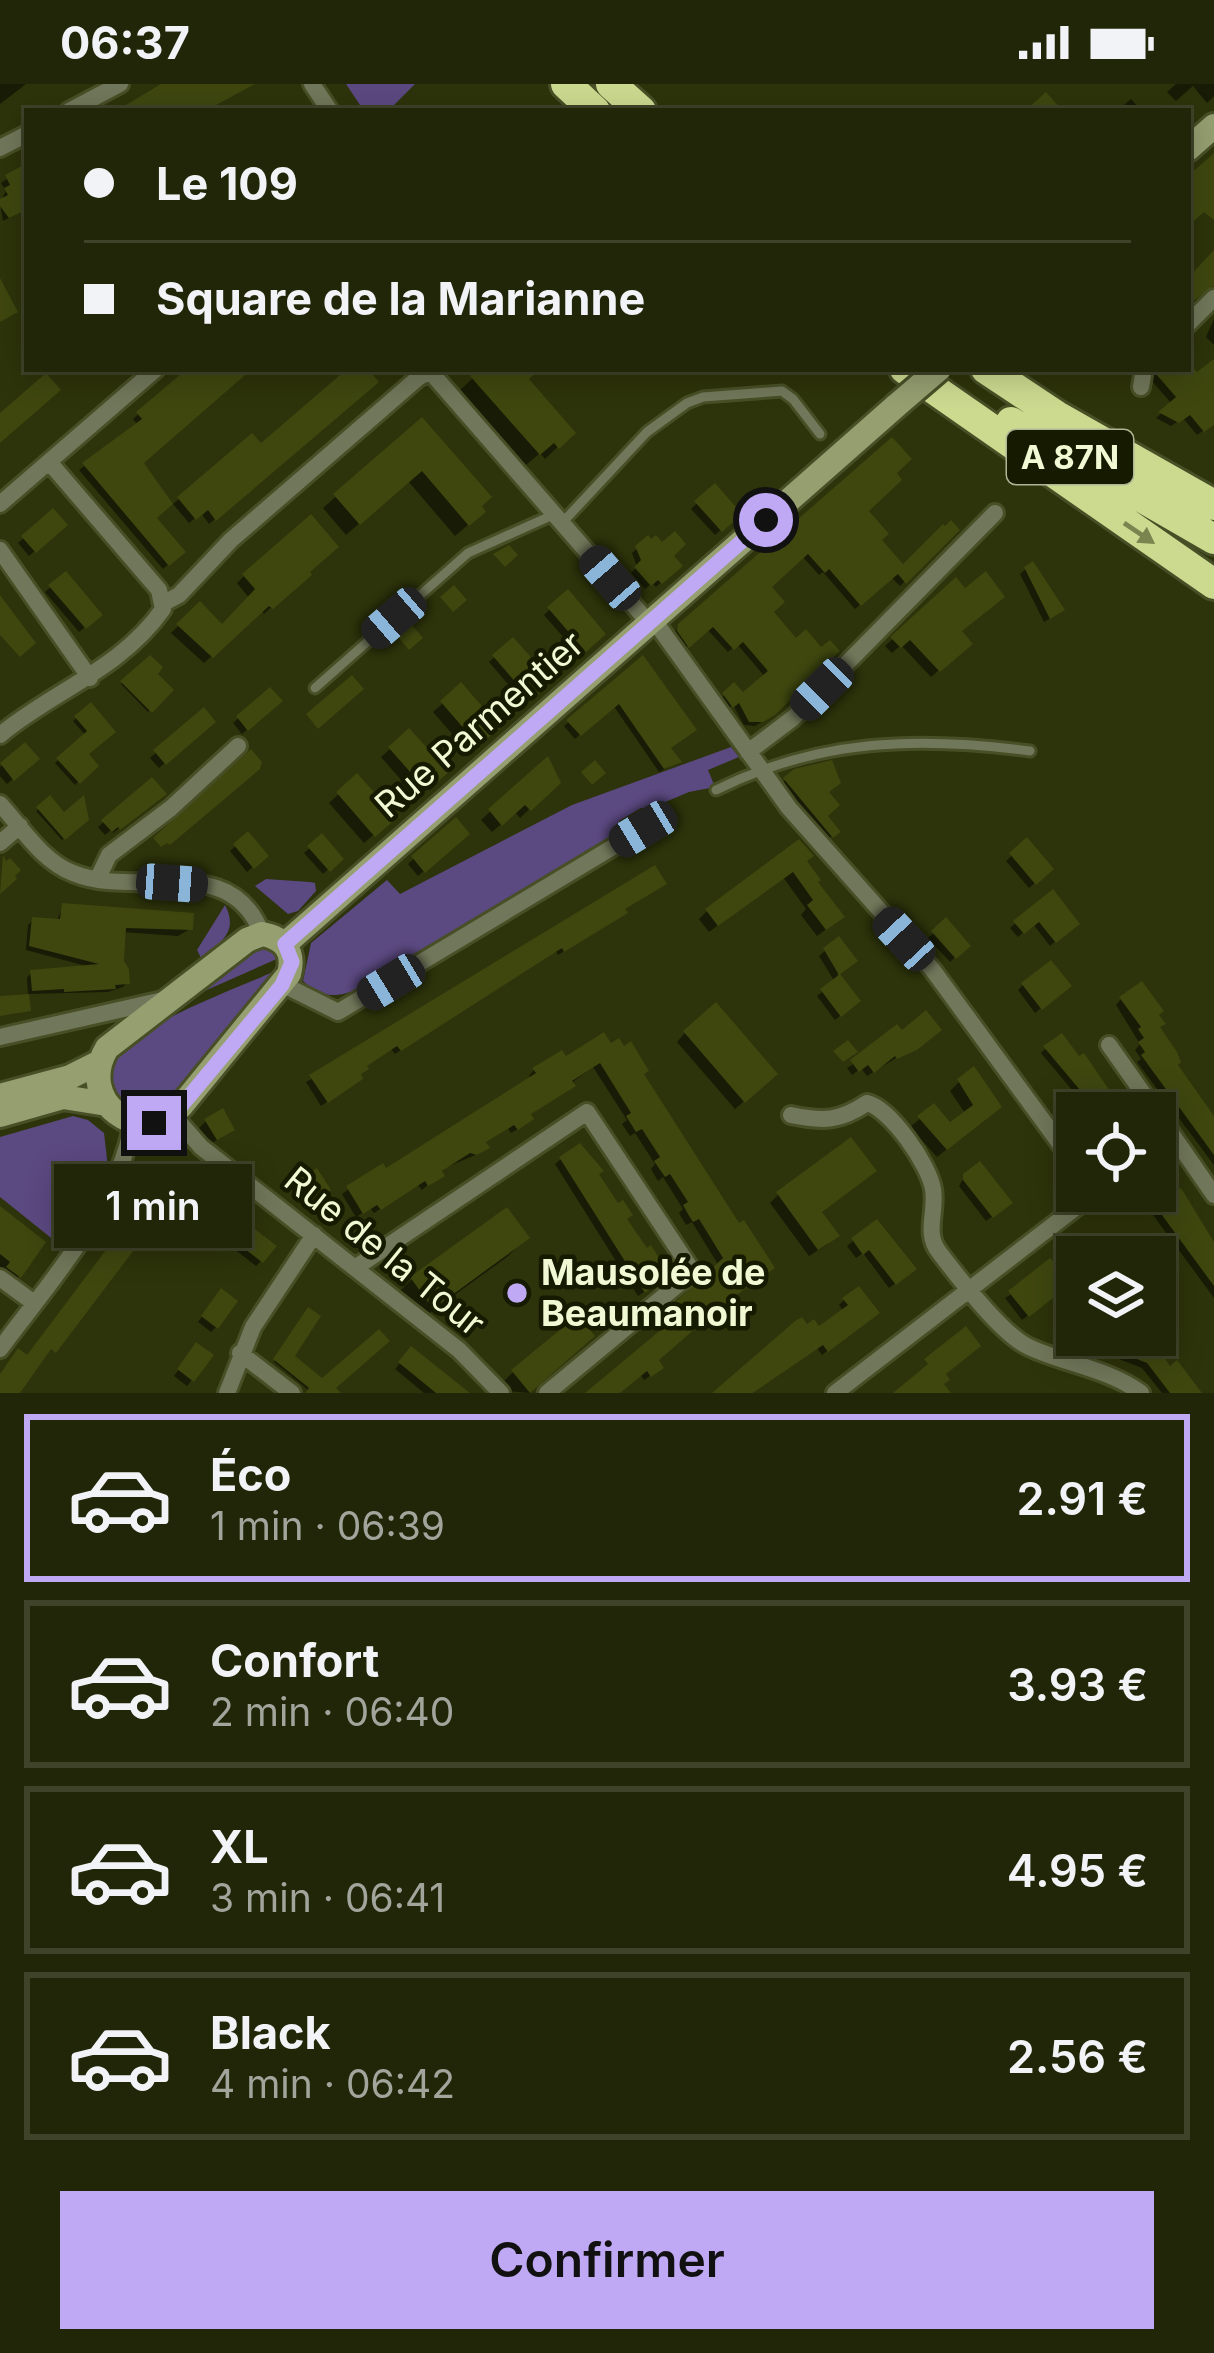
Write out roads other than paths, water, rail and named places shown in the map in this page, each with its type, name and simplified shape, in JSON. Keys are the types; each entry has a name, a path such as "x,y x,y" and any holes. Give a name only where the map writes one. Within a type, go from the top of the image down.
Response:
{"highway":[{"path":"566,84 592,108"},
{"path":"611,84 638,108"},
{"path":"909,372 1214,584"},
{"name":"A 87N","path":"939,372 988,409 1214,538"},
{"name":"A 87N","path":"991,372 1057,416 1214,505"},
{"path":"1017,372 1111,428 1214,480"}],"street":[{"path":"75,108 120,84"},
{"path":"1191,146 1214,126"},
{"path":"1191,321 1214,298"},
{"path":"0,504 153,372"},
{"path":"164,603 179,596 231,540 428,372"},
{"path":"432,372 651,621 847,878 932,969 1056,1138"},
{"name":"Rue Parmentier","path":"100,1062 114,1041 247,940 274,939 651,621 932,372"},
{"path":"0,735 39,705 90,678 160,614 164,603 159,590 50,463"},
{"path":"748,752 793,718 995,513"},
{"path":"0,550 90,678"},
{"path":"98,878 109,855 153,823 238,746"},
{"path":"0,804 60,866 79,876 225,888 246,905 292,962 282,985 173,1115 154,1123 133,1122 107,1104 62,1097 0,1115"},
{"path":"0,843 20,826"},
{"path":"282,985 338,1012 643,829"},
{"path":"0,1037 170,998"},
{"path":"1108,1046 1136,1092"},
{"path":"0,1096 70,1077 100,1062"},
{"path":"100,1062 98,1082 107,1104"},
{"path":"791,1115 822,1122 847,1118 867,1102 882,1109 926,1166 933,1191 930,1234 938,1250 1012,1338 1116,1387 1141,1393"},
{"path":"355,1268 587,1112 693,1272 547,1393"},
{"name":"Rue de la Tour","path":"173,1115 201,1147 459,1350 500,1393"},
{"path":"0,1349 109,1197 127,1155 133,1122"},
{"path":"1176,1151 1214,1195"},
{"path":"835,1393 1070,1212"},
{"path":"227,1393 253,1327 314,1235"},
{"path":"6,1283 34,1304"},
{"path":"240,1353 292,1393"}],"lane":[{"path":"315,688 468,553 558,518 647,432 687,403 782,391 794,399 820,434"},
{"path":"716,790 794,757 843,748 917,743 1030,751"}],"place":[{"name":"Mausolée de Beaumanoir","path":"517,1293"}]}
